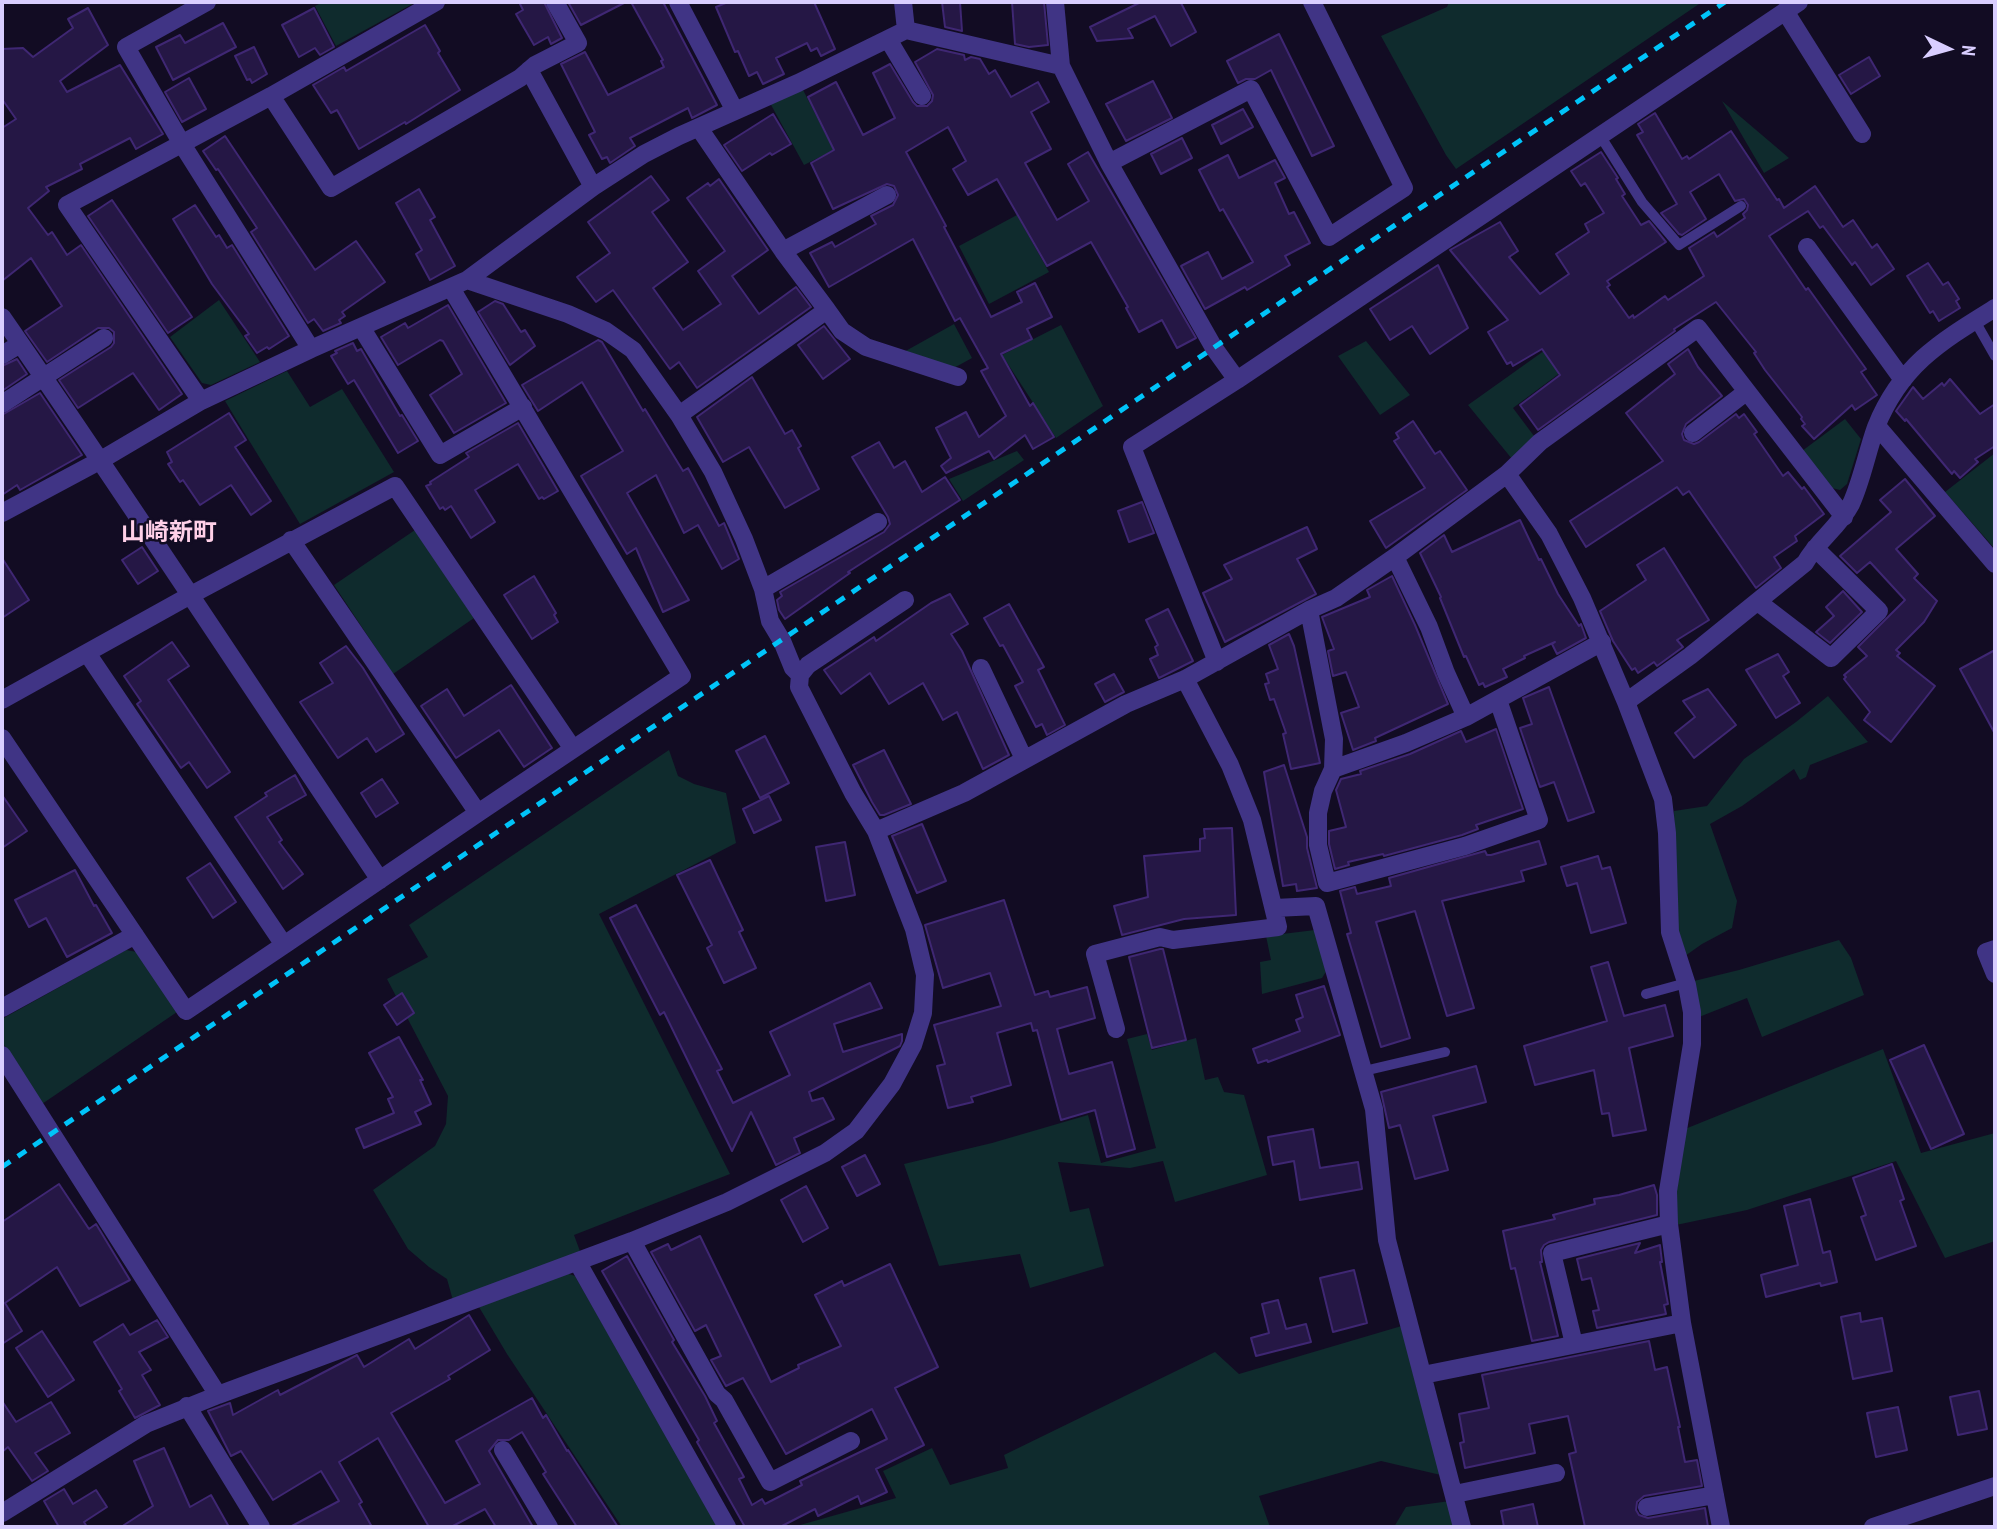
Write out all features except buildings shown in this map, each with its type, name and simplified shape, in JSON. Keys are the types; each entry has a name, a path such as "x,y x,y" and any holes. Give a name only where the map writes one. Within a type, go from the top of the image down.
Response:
{"street":[{"path":"207,2 126,47 182,144 311,349"},
{"path":"201,401 67,205 271,96 436,2"},
{"path":"271,96 331,188 578,43 555,2"},
{"path":"678,2 735,111"},
{"path":"903,2 906,30"},
{"path":"1055,2 1061,66 1109,163 1214,348 1237,380"},
{"path":"1109,163 1251,89 1329,237 1404,188 1312,2"},
{"path":"1217,662 1132,447 1237,380 1553,166 1601,137 1792,6 1862,134"},
{"path":"2,513 101,460 201,401 459,284 593,187 644,154 799,83 906,30 1061,66"},
{"path":"888,39 922,96"},
{"path":"529,71 593,187"},
{"path":"699,128 783,251 842,331 866,347 958,377"},
{"path":"783,251 887,195"},
{"path":"1807,247 1903,380"},
{"path":"2,738 186,1011 682,676 523,407 459,284"},
{"path":"459,284 568,314 606,331 633,350 680,415 713,472 744,539 763,589 770,621 793,668 800,675"},
{"path":"1626,702 1690,656 1805,563 1844,517 1891,394 1913,366 1928,353 1995,309"},
{"path":"680,415 827,310"},
{"path":"2,317 101,460 380,880"},
{"path":"361,327 440,455 523,407"},
{"path":"876,831 964,793 1126,704 1185,679 1309,610 1336,598 1507,474 1540,442 1698,328 1844,517"},
{"path":"2,404 104,338"},
{"path":"2,355 20,344"},
{"path":"1693,433 1746,392"},
{"path":"1877,426 1995,564"},
{"path":"1507,474 1549,534 1602,642 1663,799 1667,833 1670,932 1692,1013 1692,1044 1668,1191 1669,1224 1682,1323 1721,1527"},
{"path":"2,700 395,485 573,750"},
{"path":"763,589 878,522"},
{"path":"291,540 478,813"},
{"path":"1758,602 1831,658 1879,611 1815,548"},
{"path":"1395,557 1429,627 1466,717"},
{"path":"2,1513 146,1424 187,1406 578,1263 727,1202 825,1153 856,1131 892,1084 913,1045 923,1013 925,975 914,929 876,831 853,793 799,688 800,675 808,665 905,600"},
{"path":"1309,610 1334,739 1333,769 1318,813 1318,845 1326,883 1465,846 1539,820 1498,700"},
{"path":"1333,769 1406,743 1466,717 1602,642"},
{"path":"87,653 284,945"},
{"path":"981,668 1024,759"},
{"path":"1116,1029 1095,954 1160,937 1173,940 1278,927 1252,820 1230,765 1185,679"},
{"path":"1275,908 1316,906 1374,1109 1387,1240 1462,1527"},
{"path":"2,1008 135,935"},
{"path":"1995,948 1986,952 1995,974"},
{"path":"2,1055 218,1395"},
{"path":"1574,1344 1552,1253 1669,1224"},
{"path":"632,1241 717,1394 724,1400 770,1482 850,1441"},
{"path":"578,1263 727,1527"},
{"path":"1423,1375 1682,1323"},
{"path":"187,1406 261,1527"},
{"path":"503,1450 549,1527"},
{"path":"1455,1494 1556,1473"},
{"path":"1873,1527 1995,1486"},
{"path":"1647,1507 1715,1495"}],"lane":[{"path":"1601,137 1642,202 1679,245 1741,206"},
{"path":"1975,321 1995,356"},
{"path":"1646,994 1686,983"},
{"path":"1364,1071 1445,1052"}],"green space":[{"path":"323,2 416,2 336,46 315,6"},
{"path":"1449,2 1702,2 1456,169 1381,36 1447,7"},
{"path":"802,88 834,150 804,165 770,103"},
{"path":"1722,101 1789,158 1764,173"},
{"path":"1017,215 1049,272 989,304 959,246"},
{"path":"219,300 260,362 211,385 202,383 170,337"},
{"path":"954,324 972,358 952,369 902,353"},
{"path":"1061,325 1103,406 1056,438 1002,355"},
{"path":"1576,328 1592,349 1513,408 1534,436 1512,459 1468,405"},
{"path":"1366,341 1410,395 1380,415 1338,356"},
{"path":"287,371 310,407 342,389 394,472 300,524 225,401"},
{"path":"1845,419 1861,439 1847,484 1840,490 1832,488 1802,451"},
{"path":"1017,451 1024,460 963,501 949,479"},
{"path":"1995,453 1995,549 1945,492"},
{"path":"415,530 474,618 393,674 334,585"},
{"path":"1828,696 1868,742 1810,765 1806,777 1800,780 1794,769 1742,806 1710,824 1737,901 1732,928 1685,956 1676,926 1674,811 1707,806 1744,759"},
{"path":"669,750 678,776 694,784 726,793 736,843 599,914 730,1174 574,1235 581,1254 454,1304 447,1279 408,1249 373,1190 435,1146 446,1124 448,1096 387,979 428,957 409,925"},
{"path":"1315,930 1327,970 1322,978 1262,994 1260,962 1271,960 1266,936"},
{"path":"1839,940 1851,958 1864,995 1762,1037 1747,998 1699,1017 1694,981"},
{"path":"126,950 137,952 177,1012 42,1104 2,1042 2,1019"},
{"path":"1147,1034 1152,1050 1196,1038 1205,1080 1218,1077 1224,1092 1244,1095 1267,1175 1175,1202 1163,1161 1130,1168 1058,1162 1070,1212 1089,1208 1104,1266 1030,1288 1020,1254 939,1266 904,1164 992,1143 1088,1115 1101,1163 1156,1148 1127,1039"},
{"path":"1883,1049 1921,1153 1995,1133 1995,1241 1945,1258 1896,1161 1747,1210 1676,1225 1676,1196 1685,1129"},
{"path":"566,1273 575,1276 719,1527 622,1527 507,1354 479,1307"},
{"path":"1405,1325 1445,1476 1381,1461 1259,1496 1270,1527 793,1527 896,1498 883,1471 932,1448 950,1485 1008,1468 1004,1455 1215,1352 1239,1374"},
{"path":"1450,1501 1456,1527 1394,1527 1406,1507"}],"railway":[{"path":"2,1167 1725,2"}],"district":[{"name":"山崎新町","path":"169,533"}]}
